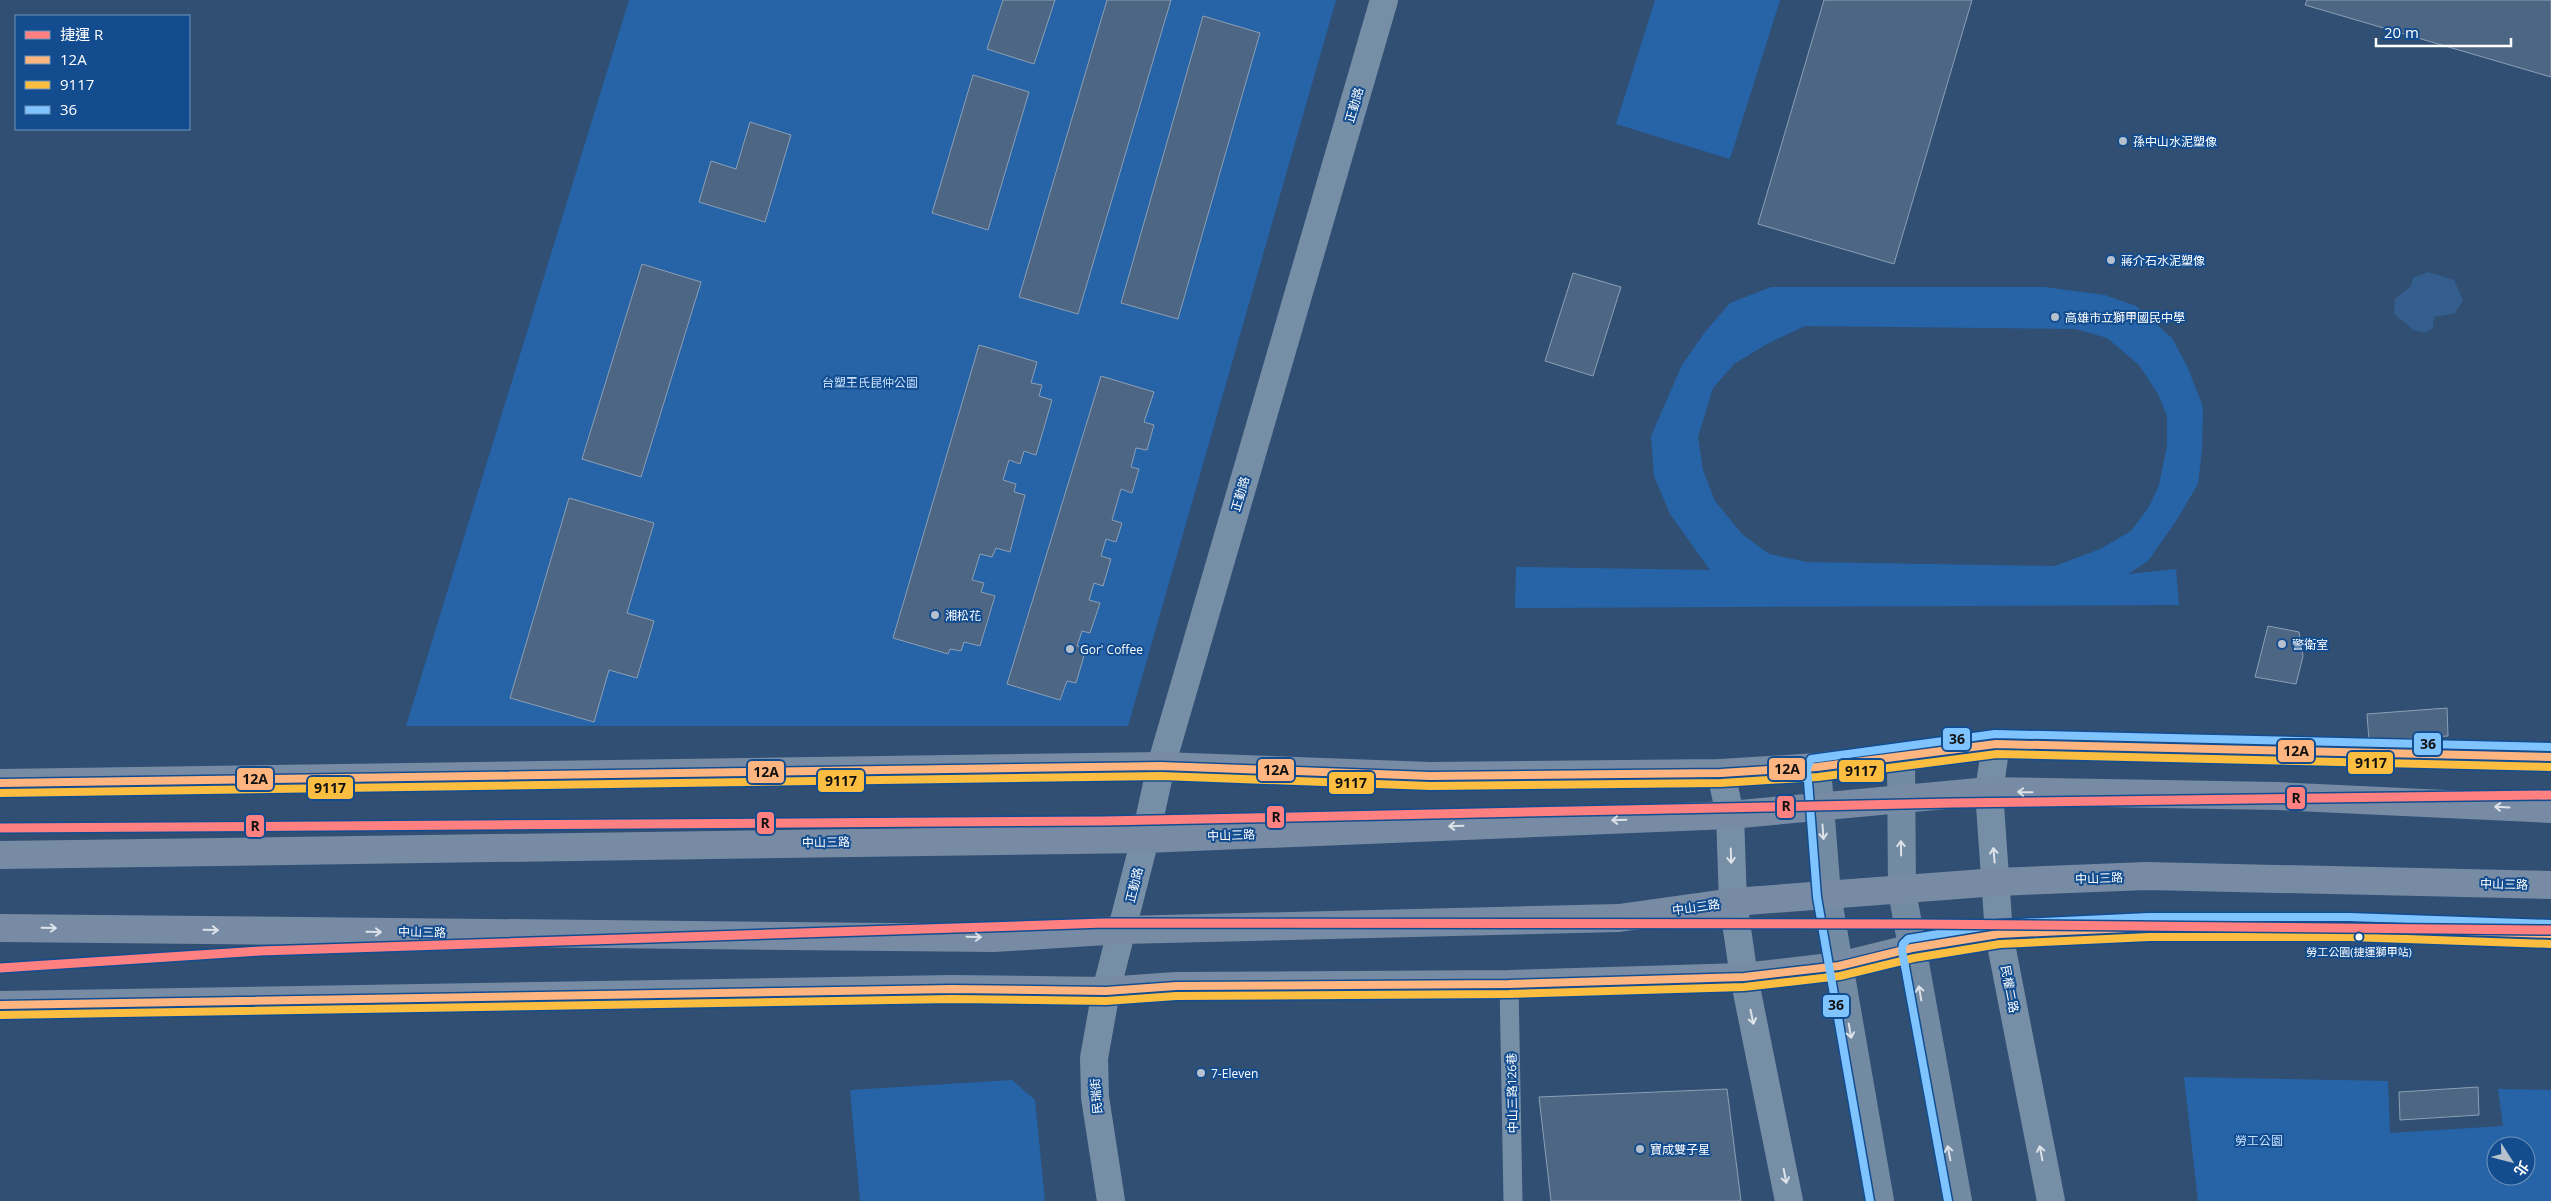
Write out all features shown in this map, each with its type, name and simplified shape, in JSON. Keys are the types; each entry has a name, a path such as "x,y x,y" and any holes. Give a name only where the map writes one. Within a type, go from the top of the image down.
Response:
{"main road":[{"path":"0,783 1161,766 1430,776 1721,773 1817,766 1996,744 2551,757"},
{"path":"1901,757 1902,891 1958,1201"},
{"path":"1817,766 1827,895 1880,1201"},
{"name":"中山三路","path":"0,856 1146,839 1730,816 1900,798 1989,791 2276,796 2551,809"},
{"name":"中山三路","path":"0,928 994,938 1122,930 1619,918 1733,902 1902,891 1997,882 2147,876 2551,885"},
{"path":"0,1004 952,989 1106,991 1176,986 1509,984 1744,977 1839,966 1912,948 1999,934 2149,927 2349,927 2551,934"}],"street":[{"name":"正勤路","path":"1106,991 1146,839 1161,766 1384,0"},
{"name":"民權二路","path":"1996,744 1989,791 1997,882 1999,934 2050,1201"},
{"path":"1721,773 1730,816 1733,902 1744,977 1790,1201"},
{"name":"民瑞街","path":"1106,991 1094,1058 1095,1097 1111,1201"}],"lane":[{"name":"中山三路126巷","path":"1509,984 1513,1201"}],"green space":[{"name":"台塑王氏昆仲公園","path":"629,0 1336,0 1128,726 406,726"},
{"path":"1655,0 1780,0 1730,159 1616,124"},
{"path":"1771,287 2044,287 2105,295 2136,306 2172,338 2187,366 2203,407 2202,449 2198,484 2176,521 2148,561 2128,574 2176,569 2179,605 1515,608 1516,567 1710,570 1670,514 1654,476 1651,436 1682,365 1705,332 1730,303","holes":["1805,326 2076,329 2107,338 2139,365 2158,394 2167,416 2167,446 2159,485 2149,507 2131,531 2100,549 2055,566 1807,562 1769,554 1742,534 1715,501 1703,470 1698,437 1713,388 1734,364 1767,344"]},
{"name":"勞工公園","path":"2184,1077 2388,1081 2390,1133 2503,1126 2498,1089 2551,1090 2551,1201 2198,1201"},
{"path":"1012,1080 1035,1100 1045,1201 860,1201 850,1090"}],"shaded area":[{"path":"2428,272 2454,280 2463,300 2455,313 2434,317 2433,328 2425,333 2414,330 2394,314 2395,299 2411,286 2413,278"}],"building":[{"path":"1003,0 1055,0 1034,64 987,49"},
{"path":"1107,0 1171,0 1078,314 1019,297"},
{"path":"1824,0 1972,0 1894,264 1758,224"},
{"path":"2307,0 2551,0 2551,77 2305,5"},
{"path":"1203,16 1260,33 1178,319 1121,303"},
{"path":"973,75 1029,92 988,230 932,213"},
{"path":"750,122 791,135 765,222 699,202 711,161 736,169"},
{"path":"642,264 701,282 641,477 582,459"},
{"path":"1573,273 1621,287 1593,376 1545,361"},
{"path":"979,345 1037,362 1031,383 1042,385 1039,396 1052,400 1036,455 1024,451 1020,464 1009,460 1003,480 1016,484 1014,492 1025,495 1010,552 996,548 992,557 980,554 972,580 984,583 981,592 995,596 980,646 964,642 961,651 950,649 948,654 893,638"},
{"path":"1101,376 1154,392 1144,422 1154,425 1147,450 1136,448 1131,467 1139,469 1132,493 1121,489 1112,520 1122,523 1116,542 1106,539 1101,556 1111,559 1103,586 1094,583 1089,600 1100,603 1090,633 1082,631 1077,646 1086,649 1076,683 1067,681 1060,700 1007,684"},
{"path":"569,498 654,523 627,613 654,621 637,678 609,670 594,722 510,698"},
{"name":"警衛室","path":"2268,626 2299,632 2303,656 2296,684 2255,677"},
{"path":"2447,708 2448,736 2369,741 2367,714"},
{"path":"2478,1087 2479,1115 2400,1120 2399,1092"},
{"name":"寶成雙子星","path":"1727,1089 1741,1201 1551,1201 1539,1097"}],"metro line":[{"name":"R","path":"0,828 1104,821 1953,803 2551,795"},
{"name":"R","path":"0,968 260,951 1105,923 1916,924 2551,930"}],"transit line":[{"name":"36","path":"1870,1201 1817,897 1807,768 1811,759 1995,734 2551,747"},
{"name":"12A","path":"0,783 1161,766 1430,776 1721,773 1817,767 1996,744 2551,757"},
{"name":"9117","path":"0,793 1161,776 1430,786 1721,783 1818,777 1997,754 2551,767"},
{"name":"36","path":"1948,1201 1902,950 1903,944 1908,939 1999,924 2149,917 2349,917 2551,924"},
{"name":"12A","path":"0,1005 952,989 1106,991 1176,986 1509,984 1744,977 1839,966 1912,948 1999,934 2149,927 2349,927 2551,934"},
{"name":"9117","path":"0,1015 952,999 1106,1001 1176,996 1509,994 1744,987 1840,976 1914,958 2000,944 2149,937 2349,937 2551,944"}],"place":[{"name":"孫中山水泥塑像","path":"2123,141"},
{"name":"蔣介石水泥塑像","path":"2111,260"},
{"name":"高雄市立獅甲國民中學","path":"2055,317"},
{"name":"湘松花","path":"935,615"},
{"name":"警衛室","path":"2282,644"},
{"name":"Gor' Coffee","path":"1070,649"},
{"name":"勞工公園(捷運獅甲站)","path":"2359,937"},
{"name":"7-Eleven","path":"1201,1073"},
{"name":"寶成雙子星","path":"1640,1149"}]}
